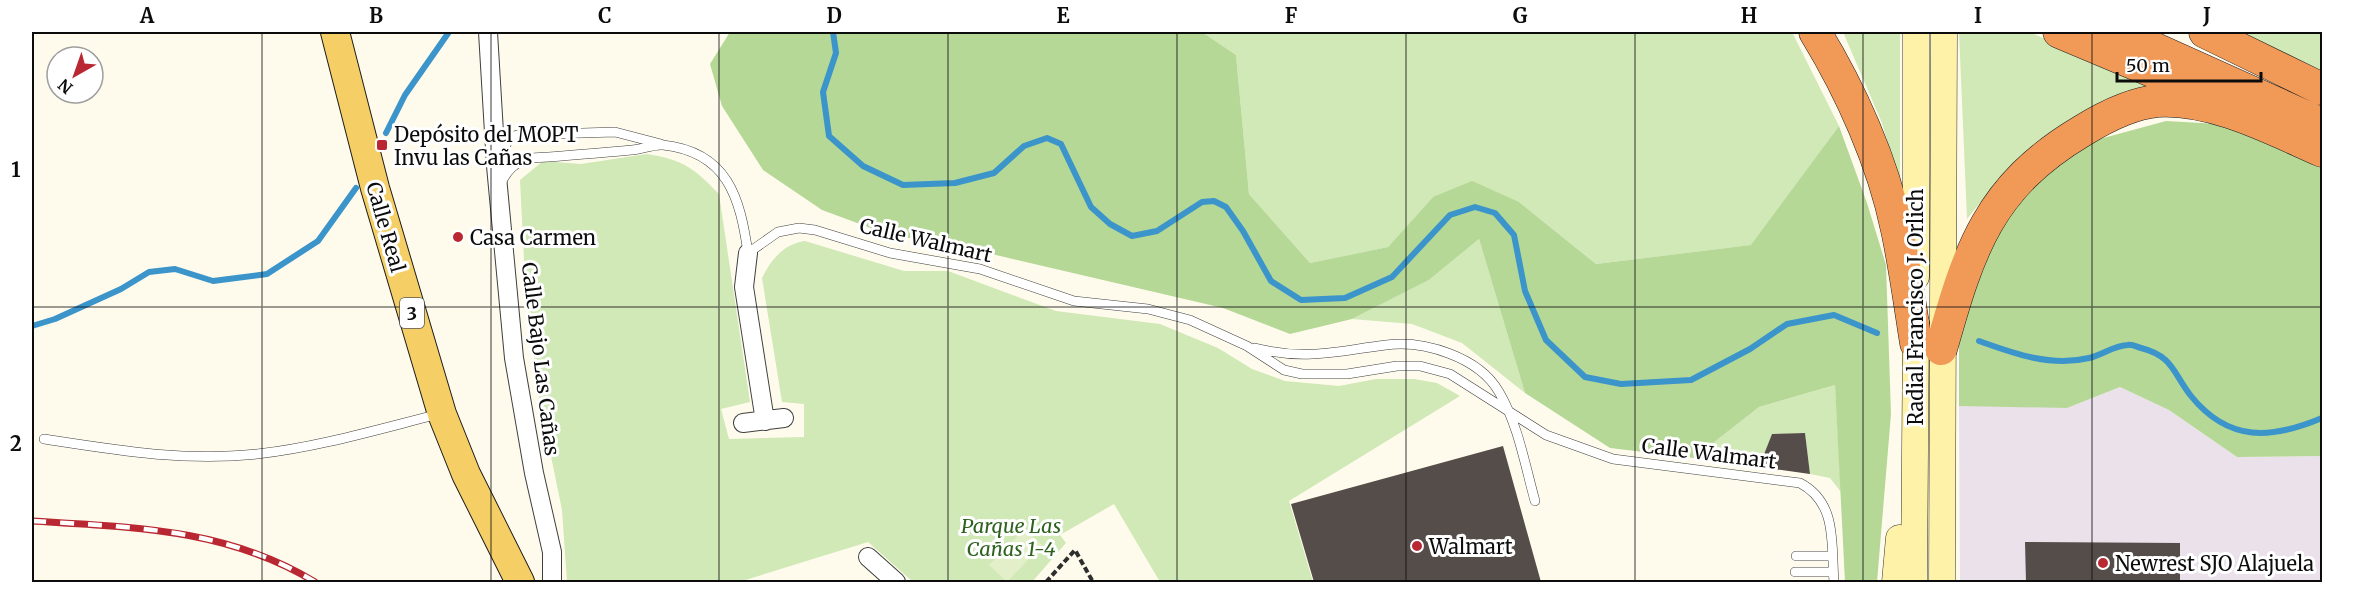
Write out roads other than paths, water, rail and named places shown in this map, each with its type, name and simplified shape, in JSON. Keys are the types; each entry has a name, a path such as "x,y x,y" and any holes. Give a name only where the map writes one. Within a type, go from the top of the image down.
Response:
{"highway":[{"path":"1815,32 1867,136 1897,229 1929,346"},
{"path":"2059,32 2322,141"},
{"path":"2118,32 2322,124"},
{"path":"2159,32 2322,104"},
{"path":"2205,32 2322,89"},
{"path":"2218,32 2267,61"},
{"path":"1929,346 1967,261 1995,208 2040,159 2089,126 2115,113 2148,104 2181,103 2236,116 2322,151"}],"main road":[{"name":"Calle Real","path":"335,32 375,188 442,414 466,474 520,582"},
{"name":"Radial Francisco J. Orlich","path":"1916,32 1941,582"},
{"name":"Radial Francisco J. Orlich","path":"1914,582 1915,389 1929,346 1944,32"},
{"path":"1895,582 1915,389"}],"street":[{"name":"Calle Bajo Las Cañas","path":"488,32 496,166 514,358 534,473 552,552 552,582"},
{"path":"748,253 744,287 765,421"},
{"path":"743,423 784,418"},
{"path":"868,556 896,582"}],"lane":[{"path":"496,166 504,146 517,135 615,132 689,151 705,160 729,182 742,214 748,253"},
{"path":"499,187 507,172 525,160 643,149 661,144"},
{"name":"Calle Walmart","path":"748,253 778,232 800,228 815,230 891,253 969,266 1074,302 1139,308 1171,315 1209,328 1247,346 1284,370 1302,374 1347,374 1396,366 1420,366 1450,374 1546,435 1613,459 1800,483 1813,489 1824,503 1830,517 1834,582"},
{"name":"Calle Walmart","path":"1247,346 1284,356 1345,353 1404,343 1441,349 1480,372 1498,390 1510,414"},
{"path":"44,440 176,457 254,454 298,448 442,414"},
{"path":"1510,414 1535,501"},
{"path":"1796,556 1832,556"},
{"path":"1795,572 1833,572"}],"waterway":[{"path":"386,133 405,95 449,32"},
{"path":"833,32 836,53 823,92 829,136 863,166 903,185 955,183 994,173 1024,146 1047,138 1061,144 1091,207 1110,224 1132,236 1157,231 1202,202 1214,201 1226,207 1243,231 1271,281 1301,300 1345,298 1392,277 1450,215 1475,207 1495,213 1514,235 1525,291 1546,340 1585,377 1621,384 1691,380 1750,349 1787,324 1834,315 1877,333"},
{"path":"32,326 55,319 121,289 149,272 175,269 213,281 267,274 318,241 356,188"},
{"path":"1979,341 2033,358 2061,361 2089,358 2123,345 2133,345 2160,356 2171,366 2191,396 2205,411 2220,422 2236,429 2269,433 2304,425 2322,418"}],"railway":[{"path":"32,521 142,529 212,541 281,564 315,582"}],"place":[{"name":"Depósito del MOPT Invu las Cañas","path":"382,145"},
{"name":"Casa Carmen","path":"458,237"},
{"name":"Walmart","path":"1417,546"},
{"name":"Newrest SJO Alajuela","path":"2103,563"}],"park label":[{"name":"Parque Las Cañas 1-4","path":"1011,536"}]}
